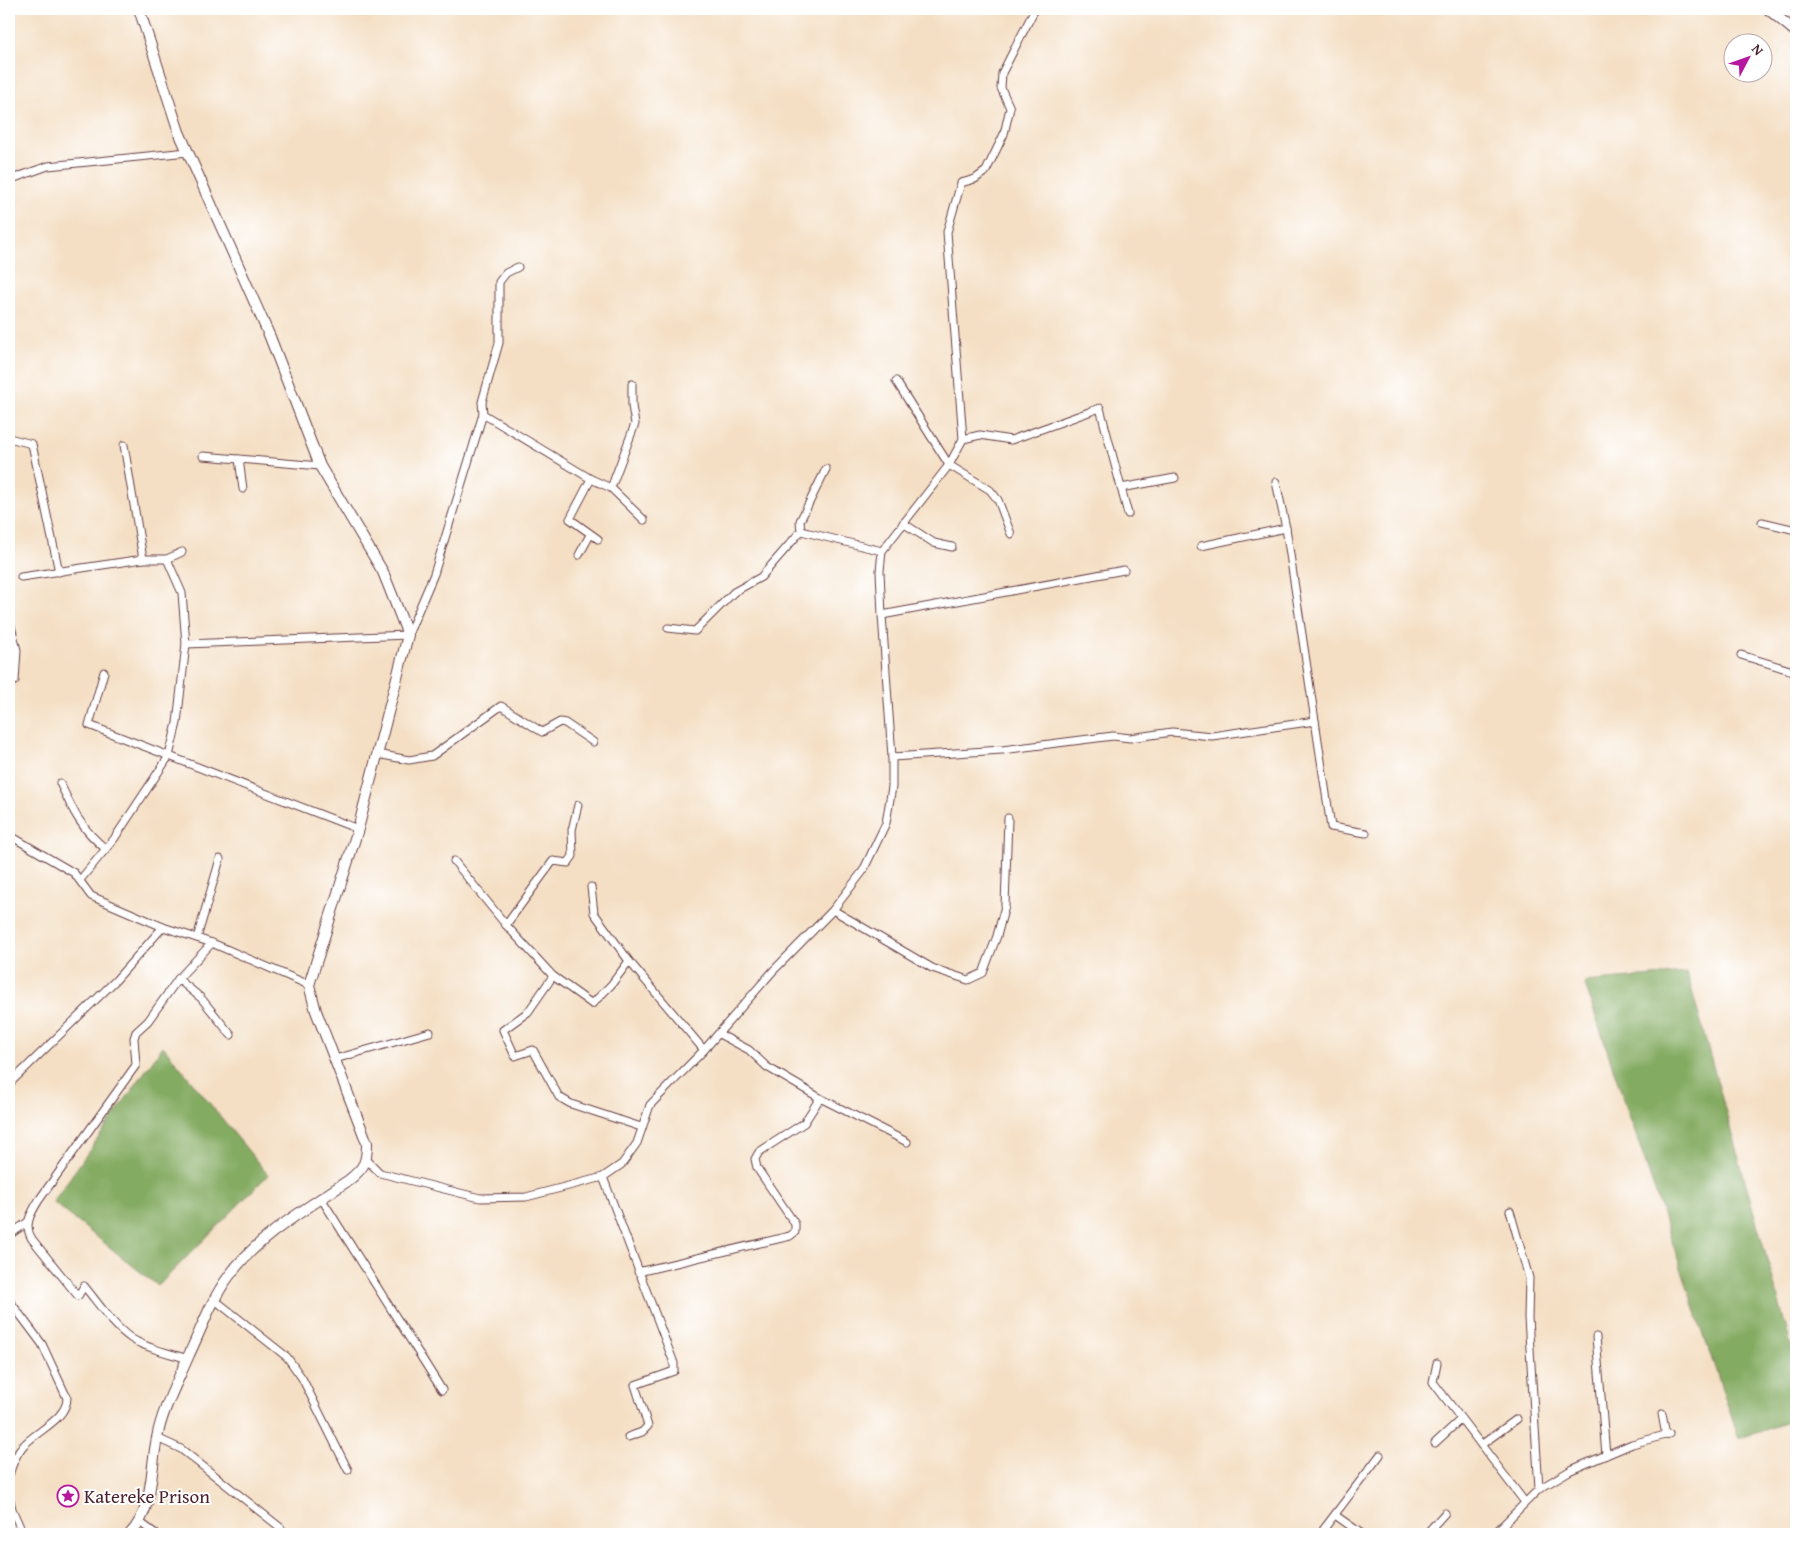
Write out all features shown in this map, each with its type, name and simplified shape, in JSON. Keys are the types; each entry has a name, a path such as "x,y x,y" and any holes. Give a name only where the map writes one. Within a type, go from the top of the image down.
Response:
{"street":[{"path":"139,9 179,132 270,337 320,466 383,572 408,635"},
{"path":"367,1160 380,1173 480,1198 526,1197 603,1177 622,1164 637,1142 650,1105 719,1034 773,971 833,910 863,871 886,823 892,787 892,757 880,571 882,551 902,523 949,466 963,440 948,232 961,183 975,179 986,171 1004,134 1010,108 1001,88 1002,73 1035,9"},
{"path":"1768,9 1796,32"},
{"path":"9,180 48,166 188,152"},
{"path":"130,1534 141,1523 147,1505 157,1438 172,1393 215,1300 229,1276 268,1236 355,1175 367,1160 367,1143 316,1011 309,985 358,828 408,635 434,574 482,414 482,402 499,343 498,282 506,273 518,266"},
{"path":"896,381 949,466 990,490 998,500 1011,534"},
{"path":"611,488 635,424 632,406 632,384"},
{"path":"963,440 980,435 1011,440 1100,408 1128,514"},
{"path":"482,414 592,479 611,488 644,520"},
{"path":"9,438 32,444 59,572"},
{"path":"124,445 143,559"},
{"path":"203,456 320,466"},
{"path":"239,459 243,489"},
{"path":"668,628 695,631 734,592 761,577 801,531 800,521 826,469"},
{"path":"1121,488 1176,478"},
{"path":"592,479 570,519 598,539"},
{"path":"1276,482 1286,528 1331,827 1366,833"},
{"path":"1762,522 1796,530"},
{"path":"902,523 934,544 952,547"},
{"path":"1201,546 1286,528"},
{"path":"801,531 882,551"},
{"path":"578,556 590,535"},
{"path":"22,578 143,559 167,559 182,552"},
{"path":"80,880 106,849 169,756 177,723 186,644 182,593 167,559"},
{"path":"882,615 1124,570"},
{"path":"9,618 17,650 15,681 9,683"},
{"path":"186,644 408,635"},
{"path":"1741,655 1796,672"},
{"path":"104,672 89,725 358,828"},
{"path":"377,754 409,760 432,756 501,706 542,732 560,722 565,723 593,742"},
{"path":"892,757 1002,750 1113,736 1130,738 1172,732 1212,736 1315,721"},
{"path":"60,783 76,819 88,835 106,849"},
{"path":"506,925 552,861 568,863 573,856 572,830 578,805"},
{"path":"833,910 932,968 968,980 983,973 997,936 1005,906 1008,818"},
{"path":"10,837 74,873 91,896 163,927 212,943 309,985"},
{"path":"197,938 220,859"},
{"path":"454,861 506,925 553,976 592,1004 612,985 629,961"},
{"path":"591,887 594,913 629,961 704,1050"},
{"path":"9,1084 115,981 163,927"},
{"path":"188,1359 147,1346 131,1338 112,1321 84,1286 78,1296 32,1239 28,1232 28,1222 39,1200 136,1065 134,1038 136,1032 148,1021 178,979 212,943"},
{"path":"553,976 528,1012 503,1030 515,1056 533,1050 559,1096 571,1104 641,1128"},
{"path":"178,979 202,998 231,1035"},
{"path":"335,1059 430,1032"},
{"path":"719,1034 749,1050 767,1067 820,1098 907,1142"},
{"path":"638,1272 790,1236 795,1232 795,1224 757,1168 755,1159 759,1152 804,1123 820,1098"},
{"path":"603,1177 674,1363 674,1371 635,1385 648,1426 642,1432 628,1437"},
{"path":"321,1198 442,1390"},
{"path":"1510,1211 1529,1278 1528,1318 1539,1489"},
{"path":"9,1235 28,1222"},
{"path":"9,1300 42,1344 67,1398 67,1406 62,1413 23,1446 9,1475"},
{"path":"215,1300 287,1357 302,1378 348,1470"},
{"path":"1596,1337 1606,1455"},
{"path":"1437,1363 1432,1382 1524,1501"},
{"path":"1494,1534 1524,1501 1539,1489 1571,1470 1632,1444 1667,1434 1662,1414"},
{"path":"1435,1443 1461,1419"},
{"path":"1481,1445 1517,1419"},
{"path":"157,1438 181,1449 281,1528"},
{"path":"9,1452 18,1454"},
{"path":"1320,1534 1380,1455"},
{"path":"9,1496 23,1534"},
{"path":"1426,1534 1445,1512"},
{"path":"1335,1515 1362,1534"},
{"path":"141,1523 156,1534"}],"green space":[{"path":"1687,973 1796,1363 1796,1419 1739,1439 1584,982"},
{"path":"163,1046 268,1175 158,1286 53,1202"}],"place":[{"name":"Katereke Prison","path":"68,1496"}]}
